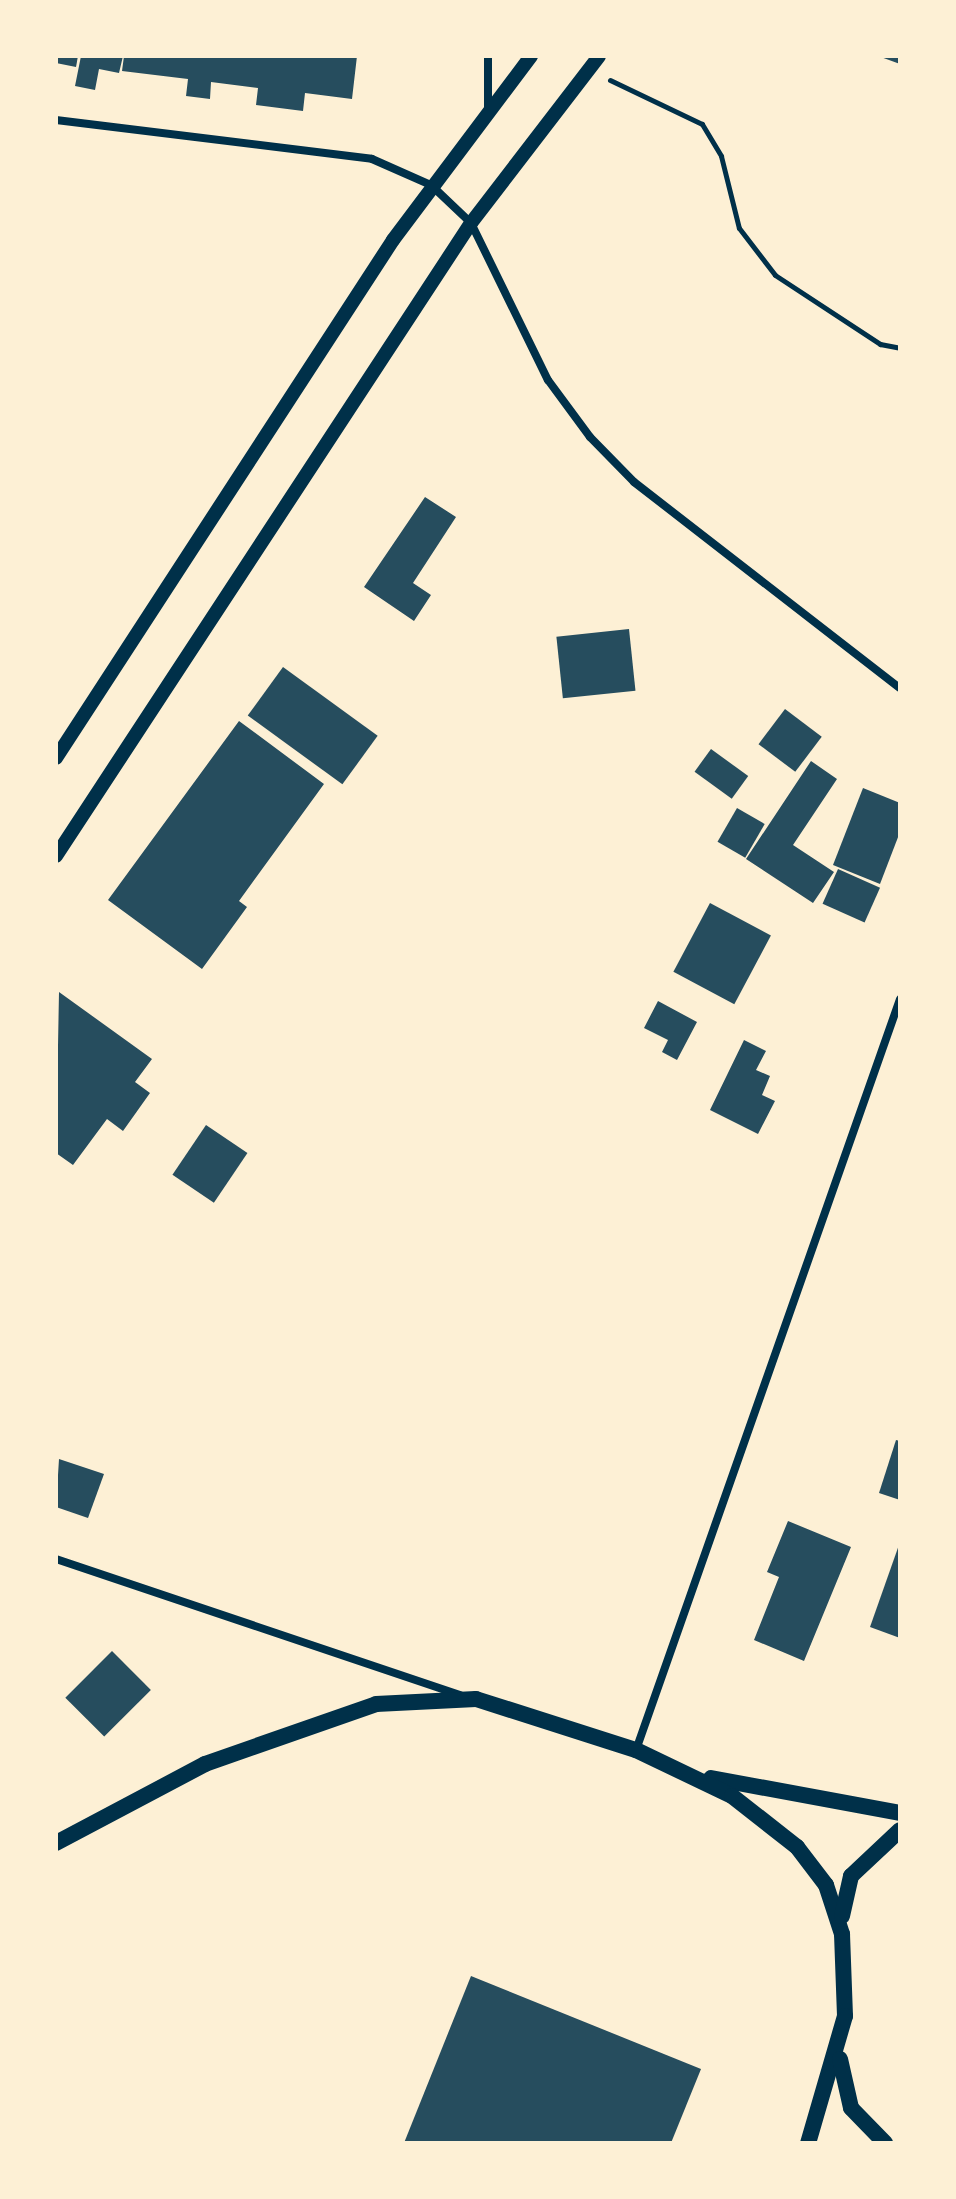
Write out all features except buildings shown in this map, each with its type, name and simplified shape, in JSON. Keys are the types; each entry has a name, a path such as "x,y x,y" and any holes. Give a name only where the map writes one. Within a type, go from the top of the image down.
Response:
{"main road":[{"path":"56,1843 205,1764 323,1718 422,1698 476,1699 636,1750 702,1777 900,1813"},
{"path":"702,1777 814,1865 842,1934"},
{"path":"808,2143 840,2049 847,1989 842,1934 851,1876 900,1830"},
{"path":"840,2049 851,2108 885,2143"}],"street":[{"path":"488,56 488,109"},
{"path":"56,758 431,185 531,56"},
{"path":"56,856 471,223 599,56"},
{"path":"56,120 372,159 431,185 471,223 548,380 590,437 634,482 900,688"},
{"path":"636,1750 900,999"},
{"path":"56,1559 476,1699"}],"path":[{"path":"586,70 702,124 721,156 739,228 775,275 880,344 900,348"}]}
